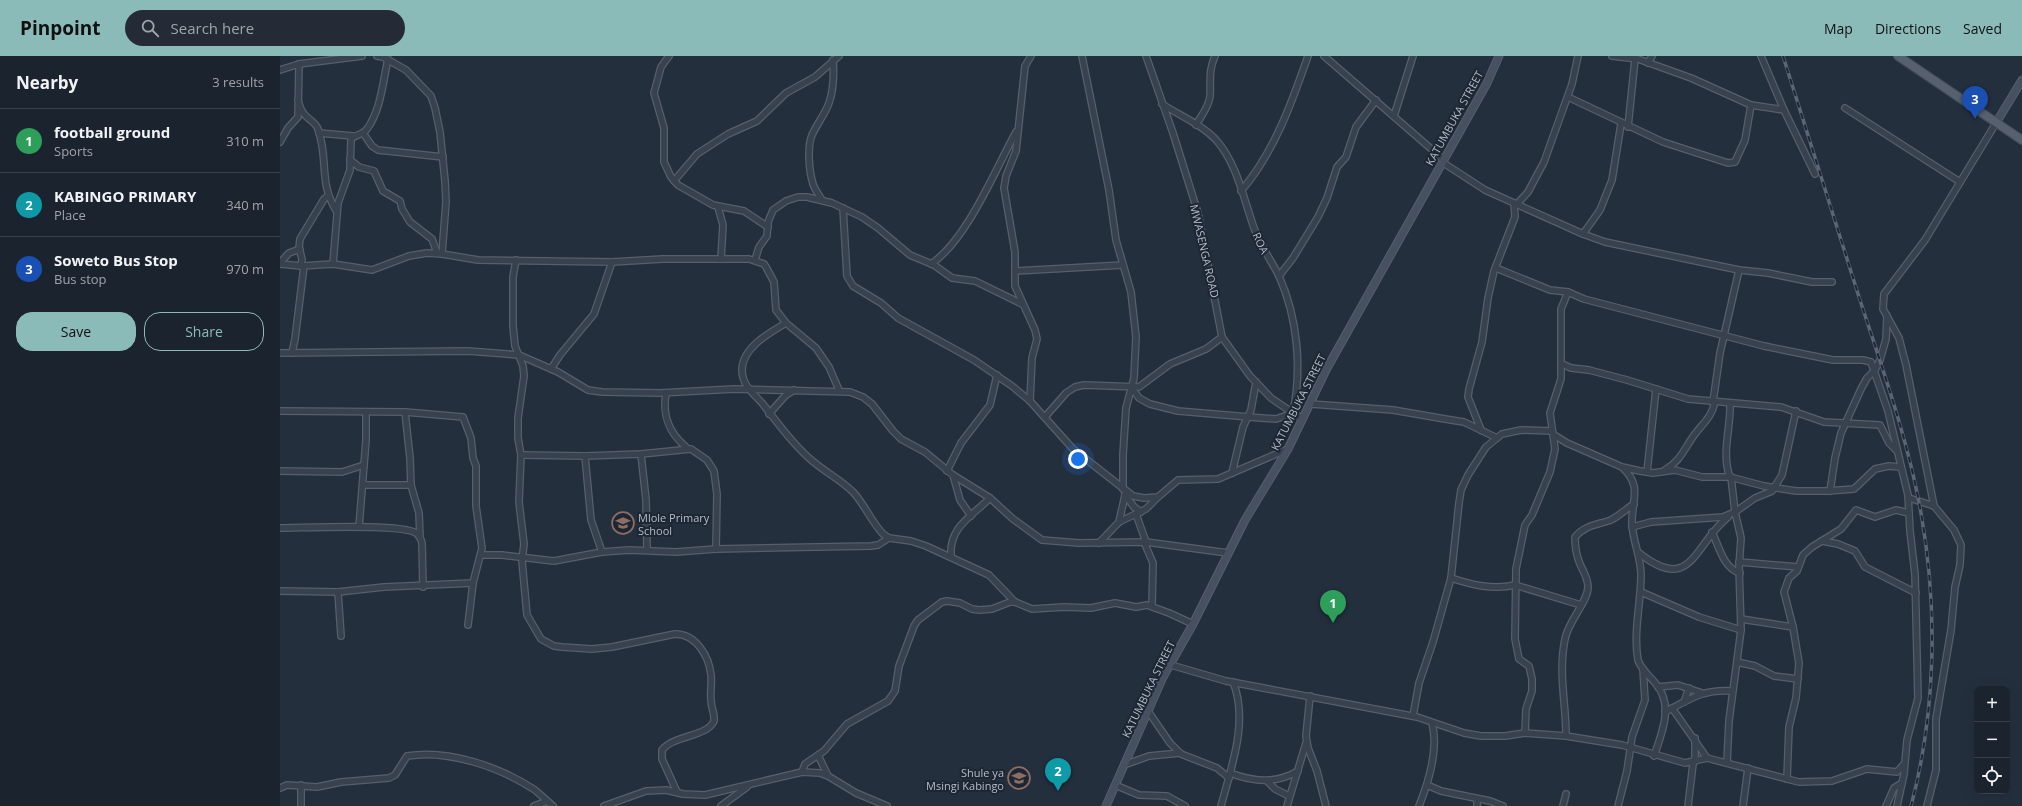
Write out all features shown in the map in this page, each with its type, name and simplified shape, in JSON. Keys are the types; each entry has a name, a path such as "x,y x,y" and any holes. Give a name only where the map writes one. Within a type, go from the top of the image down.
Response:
{"main road":[{"name":"KATUMBUKA STREET","path":"1106,806 1170,665 1193,624 1228,553 1249,514 1288,449 1311,404 1326,370 1487,83 1499,56"},
{"path":"1898,56 2022,140"},
{"path":"1996,123 2022,80"}],"street":[{"path":"280,70 299,64 362,56"},
{"path":"377,56 388,59 406,70 431,96 440,132 446,202 439,254"},
{"path":"669,56 661,67 654,93 664,128 664,162 668,172 674,181 718,207 744,211 768,227"},
{"path":"674,181 697,154 728,134 757,121 786,93 815,77 834,58 839,56"},
{"path":"1030,56 1025,66 1017,130 1016,151 1006,176 1004,188 1015,252 1015,286 1035,330 1037,339 1032,358 1030,401"},
{"path":"1082,56 1109,190 1116,240 1131,292 1136,337 1132,388 1126,408 1124,491 1119,522"},
{"name":"MWASENGA ROAD","path":"1146,56 1198,213 1222,337 1256,382 1271,398 1302,419"},
{"path":"1196,124 1208,105 1210,97 1210,72 1215,56"},
{"path":"1241,191 1265,157 1294,95 1308,56"},
{"path":"1324,56 1376,100 1443,161 1485,190 1583,234 1605,242 1739,270 1768,273 1812,282 1832,282"},
{"path":"1394,116 1413,56"},
{"path":"1481,430 1468,397 1482,342 1488,298 1496,268 1513,222 1516,204 1535,181 1576,74 1578,56"},
{"path":"1612,56 1635,59 1691,78 1751,105 1784,110"},
{"path":"1648,63 1652,56"},
{"path":"1762,56 1784,110 1815,174"},
{"path":"822,200 813,185 810,143 812,134 826,110 830,98 834,74 834,58"},
{"path":"319,134 353,136 367,130 376,108 388,59"},
{"path":"1628,127 1635,59"},
{"path":"281,140 288,128 298,119 300,85 299,64"},
{"path":"1568,97 1621,124 1684,150 1718,161 1732,163 1738,157 1745,140 1751,105"},
{"path":"298,100 302,111 313,121 319,134 324,155 324,182 328,196 337,212"},
{"path":"1279,276 1293,258 1318,217 1327,198 1337,167 1346,157 1356,128 1376,100"},
{"name":"ROA","path":"1162,104 1204,129 1218,142 1229,161 1256,233 1279,276 1296,337 1298,361 1293,413"},
{"path":"1845,108 1960,182"},
{"path":"1927,806 1936,770 1935,734 1938,700 1948,644 1955,587 1962,553 1960,539 1934,506 1924,463 1911,389 1899,338 1883,309 1884,294 1922,245 1996,123"},
{"path":"1583,234 1600,210 1612,180 1621,124"},
{"path":"931,264 944,253 964,227 1017,130"},
{"path":"363,133 372,146 378,150 443,157"},
{"path":"333,264 337,212 350,170 350,145 353,136"},
{"path":"350,160 359,167 374,171 383,191 400,201 402,209 410,222 432,239 439,254"},
{"path":"292,353 295,339 302,266 300,237 324,199 328,196"},
{"path":"755,260 759,247 767,238 771,213 780,203 798,197 822,200 868,220 910,255 931,264 952,278 975,281 1023,304"},
{"path":"718,207 723,225 721,259"},
{"path":"843,208 847,276 850,283 881,303 898,318 974,360 996,375 1030,401 1073,449 1124,491 1138,498 1158,497"},
{"path":"280,263 289,253 300,250"},
{"path":"280,263 302,266 333,264 372,270 409,256 439,254 467,259 612,262 663,259 745,258 755,260 764,264 775,286 776,310 786,323 816,348 829,367 839,390"},
{"path":"516,260 513,277 513,326 515,346 519,355 524,376 518,425 518,438 521,455 518,494 524,544 522,558 527,615 541,639 548,643 562,647 598,648 622,646 681,634 690,637 703,652 711,675 711,701 714,722 706,729 674,741 662,750 662,759 677,792"},
{"path":"551,368 594,314 612,262"},
{"path":"1015,271 1123,265"},
{"path":"1496,268 1550,290 1568,292 1584,299 1724,336 1833,360 1872,362 1909,498 1916,592 1919,690 1907,740 1902,782 1897,806"},
{"path":"1663,471 1677,461 1696,432 1710,417 1714,402 1720,353 1739,270"},
{"path":"1525,733 1526,709 1532,690 1532,679 1531,669 1519,659 1516,649 1515,585 1523,531 1532,515 1550,472 1555,449 1550,421 1551,407 1561,379 1561,309 1568,292"},
{"path":"1830,491 1837,447 1844,424 1867,378 1875,370 1886,339 1887,316"},
{"path":"786,323 758,342 746,356 742,370 748,389 790,440 811,460 853,492 879,529 889,538 911,541 951,556 994,579 1015,602 1032,609 1064,607 1091,608 1115,603 1136,607 1152,606 1193,624"},
{"path":"1045,417 1066,393 1075,387 1084,385 1132,388 1142,386 1170,364 1206,349 1222,337"},
{"path":"280,353 468,350 519,355 551,368 591,391 614,393 748,389 839,390 857,394 867,400 876,408 896,435 925,452 953,475 990,498 1042,540 1098,543 1145,542 1228,553"},
{"path":"1562,364 1571,368 1589,370 1627,380 1688,400 1781,407 1824,422 1880,425 1889,443 1897,450"},
{"path":"947,470 961,443 990,405 996,375"},
{"path":"1232,472 1243,427 1251,410 1256,382"},
{"path":"1132,388 1139,398 1150,404 1178,410 1276,419 1293,413"},
{"path":"769,414 785,396 794,390"},
{"path":"1647,472 1656,390"},
{"path":"666,392 664,412 668,424 677,439 687,448 707,460 714,471 717,494 716,549"},
{"path":"1311,404 1393,410 1464,422 1497,438"},
{"path":"1727,762 1732,691 1741,630 1739,562 1740,531 1735,512 1730,477 1725,460 1730,430 1730,404"},
{"path":"280,410 405,412 461,416 464,419 471,438 472,457 476,466 476,506 482,538 481,555 473,583 468,625"},
{"path":"1632,527 1651,522 1710,526 1735,512 1755,498 1770,492 1775,488 1782,475 1796,411"},
{"path":"359,528 366,440 366,412"},
{"path":"405,412 410,458 411,485 419,513 423,586"},
{"path":"1413,716 1419,683 1433,642 1451,578 1456,521 1461,490 1468,475 1486,447 1497,438 1512,431 1553,433 1567,443 1622,467 1647,472 1675,470 1702,477 1730,477 1775,488 1796,491 1854,489 1875,468 1889,466 1900,467"},
{"path":"521,455 585,456 641,454 687,448"},
{"path":"1098,543 1119,522 1139,513 1178,480 1218,479 1288,449"},
{"path":"641,454 646,500 647,550"},
{"path":"585,456 591,520 602,552"},
{"path":"280,471 342,472 364,465"},
{"path":"1622,467 1632,478 1635,489 1632,527 1639,553 1641,592 1638,661 1664,697 1665,712 1663,730 1654,756"},
{"path":"953,475 960,500 971,516"},
{"path":"363,485 411,485"},
{"path":"1124,491 1139,513 1145,542 1153,563 1152,606"},
{"path":"951,556 952,536 990,498"},
{"path":"1909,498 1934,506"},
{"path":"1566,736 1566,703 1562,691 1562,664 1565,638 1571,620 1588,591 1588,585 1577,554 1575,537 1580,531 1589,526 1612,519 1634,504"},
{"path":"1787,779 1789,727 1796,698 1798,679 1798,654 1784,592 1789,578 1795,573 1800,560 1808,550 1841,529 1856,510 1859,510 1871,517 1896,510 1909,513"},
{"path":"1639,553 1650,562 1676,570 1692,560 1710,526 1723,517 1735,512"},
{"path":"1710,526 1728,566 1740,573"},
{"path":"280,528 402,529 416,533 420,537"},
{"path":"481,555 541,560 563,560 602,552 647,550 676,552 716,549 870,546 878,545 889,538"},
{"path":"1822,541 1838,544 1854,551 1865,567 1916,592"},
{"path":"1739,562 1798,567"},
{"path":"1451,578 1486,586 1506,587 1515,585 1581,605"},
{"path":"280,592 338,592 384,587 473,583"},
{"path":"338,592 340,636"},
{"path":"1641,592 1699,617 1741,630"},
{"path":"802,772 804,764 818,755 847,724 888,701 895,691 899,666 914,626 918,620 946,601 960,603 972,609 979,610 992,609 1015,602"},
{"path":"1741,619 1793,627"},
{"path":"1737,662 1755,666 1774,676 1798,679"},
{"path":"1170,665 1204,676 1413,716 1464,733 1481,736 1505,736 1525,733 1566,736 1622,745 1654,756 1685,763 1707,758 1799,782 1832,780 1868,769 1897,772 1904,764"},
{"path":"1618,806 1626,775 1630,748 1638,725 1639,712 1644,700 1643,669"},
{"path":"1221,806 1236,749 1238,717 1237,692 1233,682"},
{"path":"1658,687 1678,685 1702,693"},
{"path":"1684,702 1689,688"},
{"path":"1665,712 1702,693 1717,690 1732,691"},
{"path":"1288,805 1288,796 1307,741 1310,696"},
{"path":"1672,708 1695,738 1707,758"},
{"path":"1148,711 1170,743 1180,753 1187,758 1217,768 1229,775 1267,781 1281,779 1298,770"},
{"path":"1419,806 1427,785 1435,740 1432,723"},
{"path":"1688,806 1692,768 1695,761 1695,738"},
{"path":"1307,741 1326,806"},
{"path":"1124,765 1149,756 1180,753"},
{"path":"818,755 828,776"},
{"path":"280,788 287,785 301,785 306,788 317,787 341,782 389,778 394,775 407,756 452,756 508,775 533,790 553,806"},
{"path":"1743,806 1748,768"},
{"path":"604,806 646,791 666,790 705,795 802,772 813,772 828,776 856,793 887,806"},
{"path":"1267,781 1275,789 1288,796"},
{"path":"1886,806 1894,788 1902,782"},
{"path":"301,785 301,806"},
{"path":"1115,785 1139,795 1167,796 1185,806"},
{"path":"1427,785 1441,791 1490,801 1503,806"},
{"path":"721,806 748,786"},
{"path":"1563,806 1566,794"},
{"path":"1477,799 1477,806"},
{"path":"534,806 547,801"}],"railway":[{"path":"1783,56 1894,404 1916,485 1921,513 1930,586 1932,660 1926,734 1911,806"}],"place":[{"name":"Soweto Bus Stop","path":"1975,119"},
{"name":"Mlole Primary School","path":"623,523"},
{"name":"football ground","path":"1333,623"},
{"name":"Shule ya Msingi Kabingo","path":"1019,778"},
{"name":"KABINGO PRIMARY","path":"1058,791"}]}
